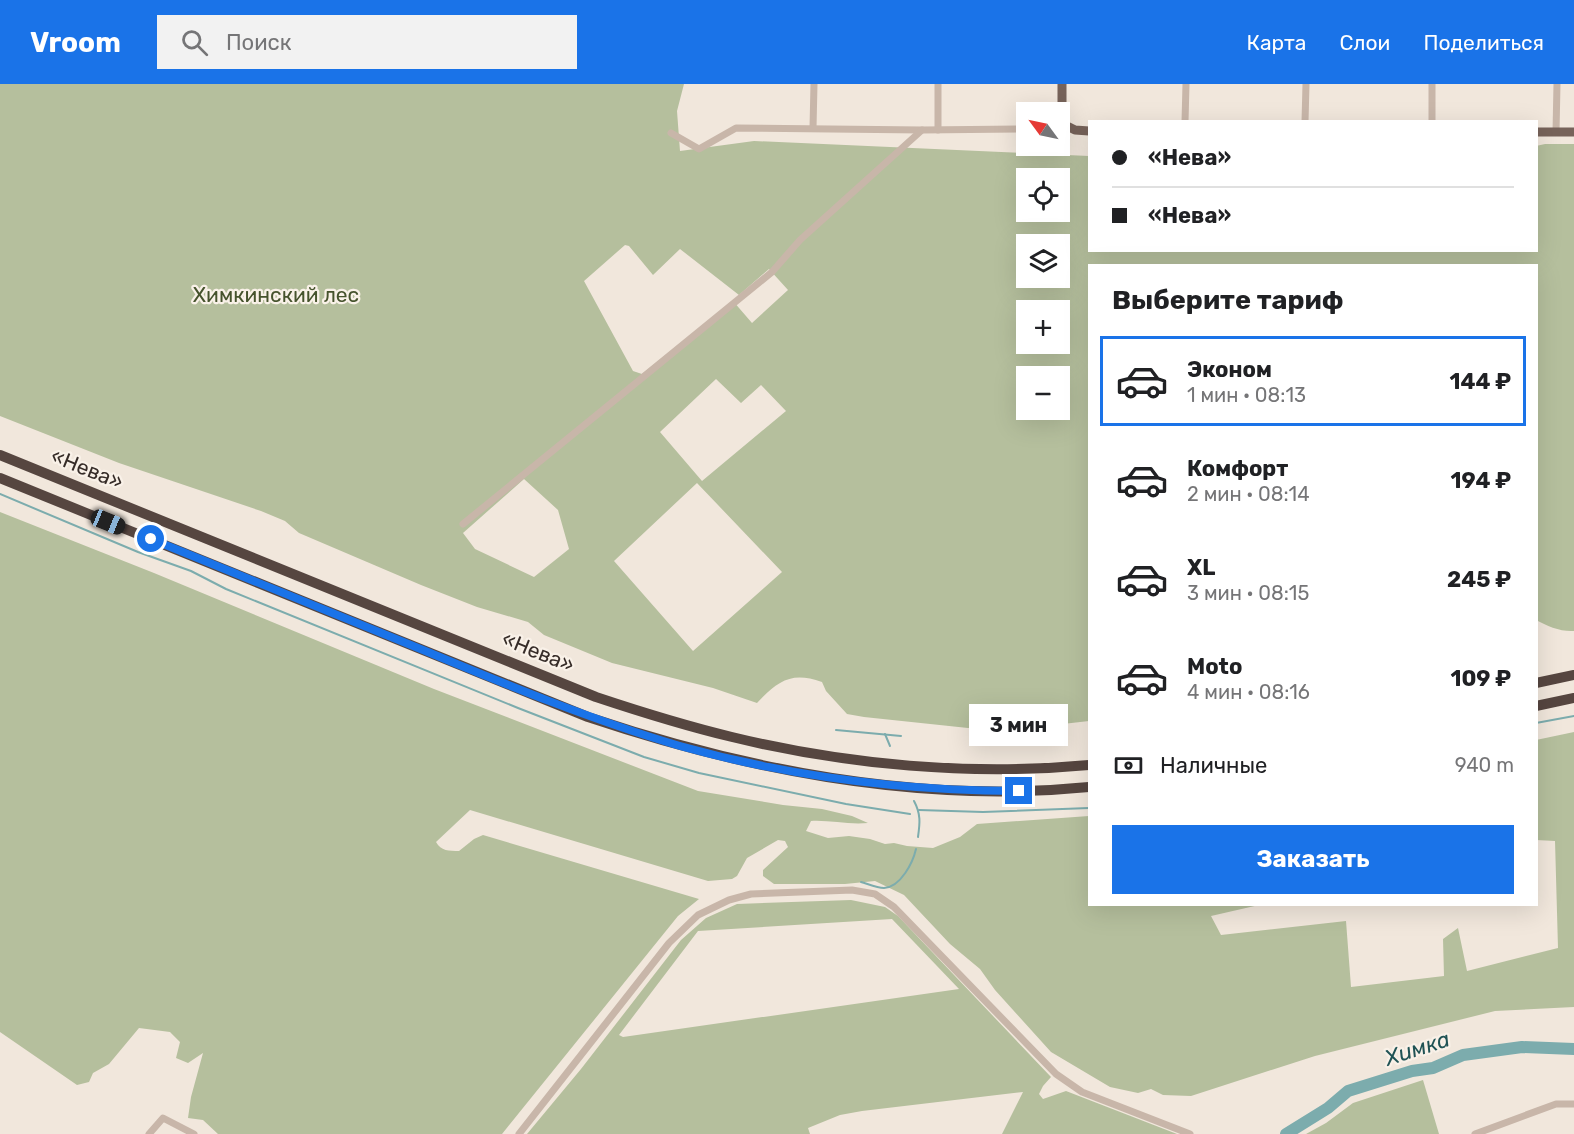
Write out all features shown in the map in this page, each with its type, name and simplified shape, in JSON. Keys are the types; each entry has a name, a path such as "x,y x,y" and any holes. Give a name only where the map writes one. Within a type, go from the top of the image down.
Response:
{"highway":[{"name":"«Нева»","path":"0,454 596,697 686,725 779,748 873,762 1000,770 1088,765"},
{"name":"«Нева»","path":"0,478 568,709 682,746 775,769 872,784 998,791 1088,788"},
{"path":"1538,683 1574,675"},
{"path":"1538,706 1574,698"}],"main road":[{"path":"1062,84 1062,102"},
{"path":"1070,128 1088,131"},
{"path":"1538,132 1574,132"}],"street":[{"path":"813,128 814,84"},
{"path":"938,84 938,130"},
{"path":"1185,120 1186,84"},
{"path":"1305,120 1306,84"},
{"path":"1432,84 1432,120"},
{"path":"1556,132 1557,84"},
{"path":"671,133 699,148 736,128 1016,129"},
{"path":"463,524 772,272 800,240 922,130"},
{"path":"519,1134 669,943 698,915 729,900 751,894 852,890 875,894 894,906 1056,1074 1083,1092 1190,1134"},
{"path":"1475,1134 1556,1104 1574,1104"},
{"path":"149,1134 163,1118 194,1134"}],"green space":[{"name":"Химкинский лес","path":"0,84 684,84 677,111 680,151 754,141 1016,153 1016,156 1088,156 1088,252 1538,252 1538,146 1574,144 1574,631 1564,631 1538,621 1538,264 1088,264 1088,721 1054,725 968,728 864,717 847,714 826,691 822,682 802,678 786,680 757,703 713,688 612,663 544,635 528,622 477,607 299,533 285,521 119,463 0,416","holes":["625,245 629,246 653,275 680,249 739,295 769,269 788,290 752,323 733,301 642,374 633,371 584,281","716,379 741,403 761,385 786,411 702,481 660,432","524,479 558,510 569,549 534,577 475,549 463,533","697,483 782,572 693,651 614,561"]},
{"path":"0,512 434,689 698,791 822,809 852,816 868,823 811,821 806,831 828,838 849,836 885,844 933,848 960,837 977,824 1088,816 1088,906 1255,906 1211,916 1221,935 1346,921 1351,987 1444,976 1443,939 1458,928 1467,971 1558,948 1555,841 1538,840 1538,740 1574,732 1574,1007 1495,1011 1315,1056 1191,1096 1163,1095 1151,1089 1138,1093 1110,1087 1051,1052 995,990 980,969 950,944 904,895 875,881 845,884 774,884 763,876 763,870 788,847 785,841 778,840 747,858 737,876 732,879 708,881 470,810 436,842 440,847 449,851 459,851 483,835 699,899 678,916 502,1134 218,1134 203,1120 188,1118 203,1053 188,1063 176,1058 180,1042 170,1032 139,1028 109,1064 93,1073 89,1082 77,1085 0,1032"},
{"path":"851,900 885,907 898,916 1051,1077 1039,1094 1043,1099 1066,1091 1177,1134 1002,1134 1023,1092 840,1115 808,1128 810,1134 527,1134 581,1069 681,940 706,918 737,904","holes":["892,919 959,989 623,1037 619,1035 698,931"]},
{"path":"1423,1080 1439,1134 1306,1134 1326,1123 1353,1103"}],"waterway":[{"path":"0,494 138,552 191,571 226,589 644,757 699,773 846,804 910,814"},
{"path":"1538,723 1574,716"},
{"path":"836,730 901,736"},
{"path":"885,734 890,746"},
{"path":"914,801 918,810 918,837"},
{"path":"919,810 983,812 1088,808"},
{"path":"861,882 875,887 890,887 901,879 916,849"},
{"name":"Химка","path":"1286,1134 1328,1108 1348,1091 1412,1071 1433,1068 1463,1055 1522,1047 1574,1049"}],"route":[{"path":"151,539 588,717 682,746 775,769 872,784 1019,791"}]}
